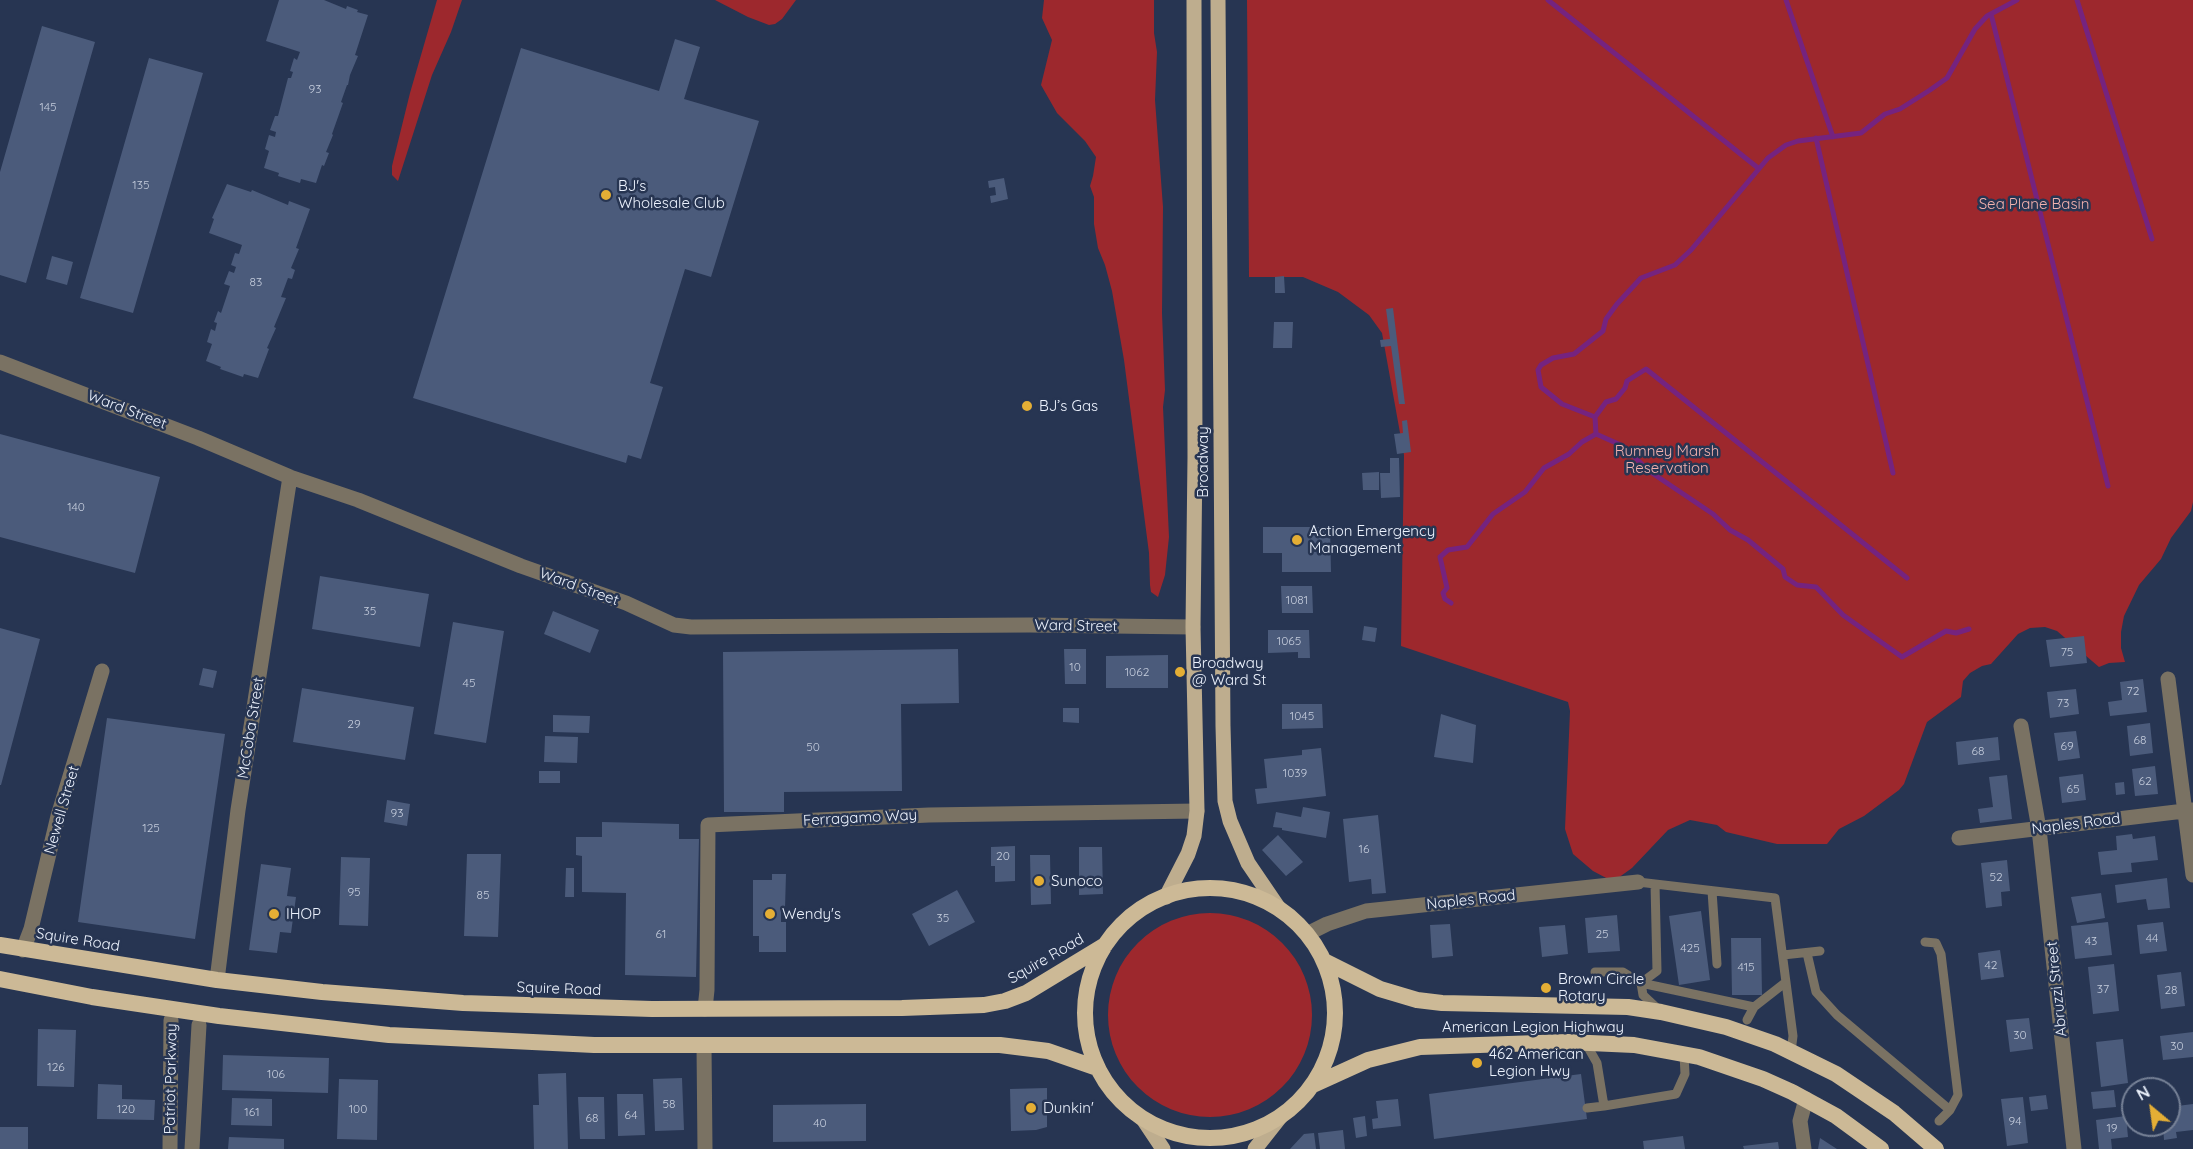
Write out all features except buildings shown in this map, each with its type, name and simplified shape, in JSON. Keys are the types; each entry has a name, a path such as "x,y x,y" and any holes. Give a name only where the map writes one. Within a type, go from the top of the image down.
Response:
{"highway":[{"path":"1197,889 1230,890 1261,899 1280,910 1307,934 1324,961 1333,992 1335,1025 1330,1050 1312,1085 1281,1116 1252,1131 1236,1135 1204,1138 1172,1132 1143,1119 1121,1101 1097,1068 1087,1037 1085,1005 1091,974 1105,945 1132,916 1166,897 1197,889"},
{"name":"Squire Road","path":"0,945 217,980 322,992 453,1003 575,1008 705,1009 961,1007 994,1003 1039,987 1105,945"},
{"name":"American Legion Highway","path":"1324,961 1380,988 1418,1000 1442,1003 1595,1005 1661,1012 1726,1027 1791,1052 1836,1074 1908,1124 1936,1149"},
{"path":"0,979 199,1019 273,1023 430,1038 594,1045 1000,1045 1048,1052 1097,1068"},
{"name":"American Legion Highway","path":"1312,1085 1368,1060 1407,1049 1452,1045 1585,1042 1634,1045 1684,1054 1748,1073 1806,1099 1836,1116 1881,1149"}],"main road":[{"name":"Broadway","path":"1166,897 1188,854 1194,836 1197,812 1193,627 1196,457 1194,0"},
{"name":"Broadway","path":"1218,0 1225,801 1230,821 1248,863 1280,910"},
{"path":"1255,1149 1281,1116"},
{"path":"1143,1119 1163,1149"}],"street":[{"name":"Ward Street","path":"0,362 188,434 290,477 358,500 521,566 626,603 658,620 674,625 691,627 1029,625 1193,627"},
{"name":"McCoba Street","path":"217,980 238,810 290,477"},
{"name":"Newell Street","path":"23,950 31,929 58,816 102,671"},
{"path":"2168,679 2189,810 2193,875"},
{"name":"Abruzzi Street","path":"2021,726 2039,829 2074,1149"},
{"name":"Naples Road","path":"1959,838 2189,810"},
{"name":"Ferragamo Way","path":"705,1009 708,825 929,814 1197,812"},
{"name":"Naples Road","path":"1307,934 1327,924 1366,911 1638,882"},
{"name":"Patriot Parkway","path":"170,1149 173,1015"},
{"name":"Patriot Parkway","path":"192,1149 199,1019"},
{"path":"704,1046 705,1149"},
{"path":"1804,1149 1800,1121 1806,1099"}],"lane":[{"path":"1638,882 1775,898 1793,1036 1791,1052"},
{"path":"1641,982 1657,971 1655,884"},
{"path":"1712,891 1717,964"},
{"path":"1924,942 1936,943 1941,954 1958,1095 1950,1110 1939,1121"},
{"path":"1783,955 1820,951"},
{"path":"1807,953 1815,992 1837,1015 1950,1110"},
{"path":"1595,972 1623,972 1641,982 1754,1007"},
{"path":"1641,982 1642,995 1661,1012"},
{"path":"1747,1020 1754,1007 1786,982"},
{"path":"1585,1042 1597,1063 1604,1106"},
{"path":"1587,1108 1676,1094 1685,1074 1684,1054"}],"green space":[{"path":"437,0 462,0 432,75 398,181 392,175 392,166"},
{"path":"715,0 796,0 782,19 769,25"},
{"path":"1044,0 1154,0 1154,33 1157,52 1155,100 1163,207 1162,313 1165,390 1163,407 1169,537 1165,575 1158,597 1151,592 1149,553 1124,360 1112,291 1098,248 1094,224 1094,197 1090,186 1096,157 1085,141 1057,113 1041,85 1052,40 1042,18"},
{"name":"Rumney Marsh Reservation","path":"1247,0 2193,0 2193,502 2191,511 2171,538 2161,559 2139,585 2124,616 2121,648 2125,662 2109,663 2099,667 2057,631 2045,627 2030,628 2018,634 1991,664 1970,673 1963,681 1961,697 1927,722 1904,784 1899,790 1864,816 1839,829 1827,844 1777,844 1726,832 1717,825 1690,820 1668,830 1632,868 1618,878 1610,880 1593,871 1573,854 1565,829 1570,711 1568,702 1401,646 1404,455 1382,333 1369,315 1338,292 1303,277 1249,277"},
{"path":"1200,913 1220,913 1249,920 1275,936 1289,950 1305,976 1312,1015 1305,1054 1289,1080 1275,1094 1240,1113 1220,1117 1200,1117 1171,1110 1145,1094 1131,1080 1112,1045 1108,1025 1108,1005 1115,976 1131,950 1145,936 1180,917"}],"waterway":[{"path":"1548,0 1758,168"},
{"path":"1786,0 1833,137"},
{"path":"1595,417 1562,404 1541,387 1538,370 1541,365 1553,358 1574,354 1603,331 1606,319 1641,278 1675,265 1691,250 1768,158 1786,145 1798,141 1861,133 1885,114 1900,109 1930,90 1947,78 1975,29 1987,16 2017,0"},
{"path":"2077,0 2152,239"},
{"path":"1991,14 2108,486"},
{"path":"1816,138 1893,473"},
{"path":"1451,603 1445,599 1443,593 1447,588 1440,557 1448,550 1467,547 1493,514 1525,492 1544,468 1569,454 1582,442 1596,434 1595,417 1606,402 1616,399 1625,388 1627,381 1646,369 1907,578"},
{"path":"1596,434 1623,446 1649,471 1713,514 1730,530 1748,540 1783,569 1785,577 1797,585 1816,587 1843,615 1902,657 1946,631 1956,633 1969,629"}],"place":[{"name":"BJ's Wholesale Club","path":"606,195"},
{"name":"BJ’s Gas","path":"1027,406"},
{"name":"Action Emergency Management","path":"1297,540"},
{"name":"Broadway @ Ward St","path":"1180,672"},
{"name":"Sunoco","path":"1039,881"},
{"name":"IHOP","path":"274,914"},
{"name":"Wendy's","path":"770,914"},
{"name":"Brown Circle Rotary","path":"1546,988"},
{"name":"462 American Legion Hwy","path":"1477,1063"},
{"name":"Dunkin'","path":"1031,1108"}],"park label":[{"name":"Sea Plane Basin","path":"2034,204"}]}
